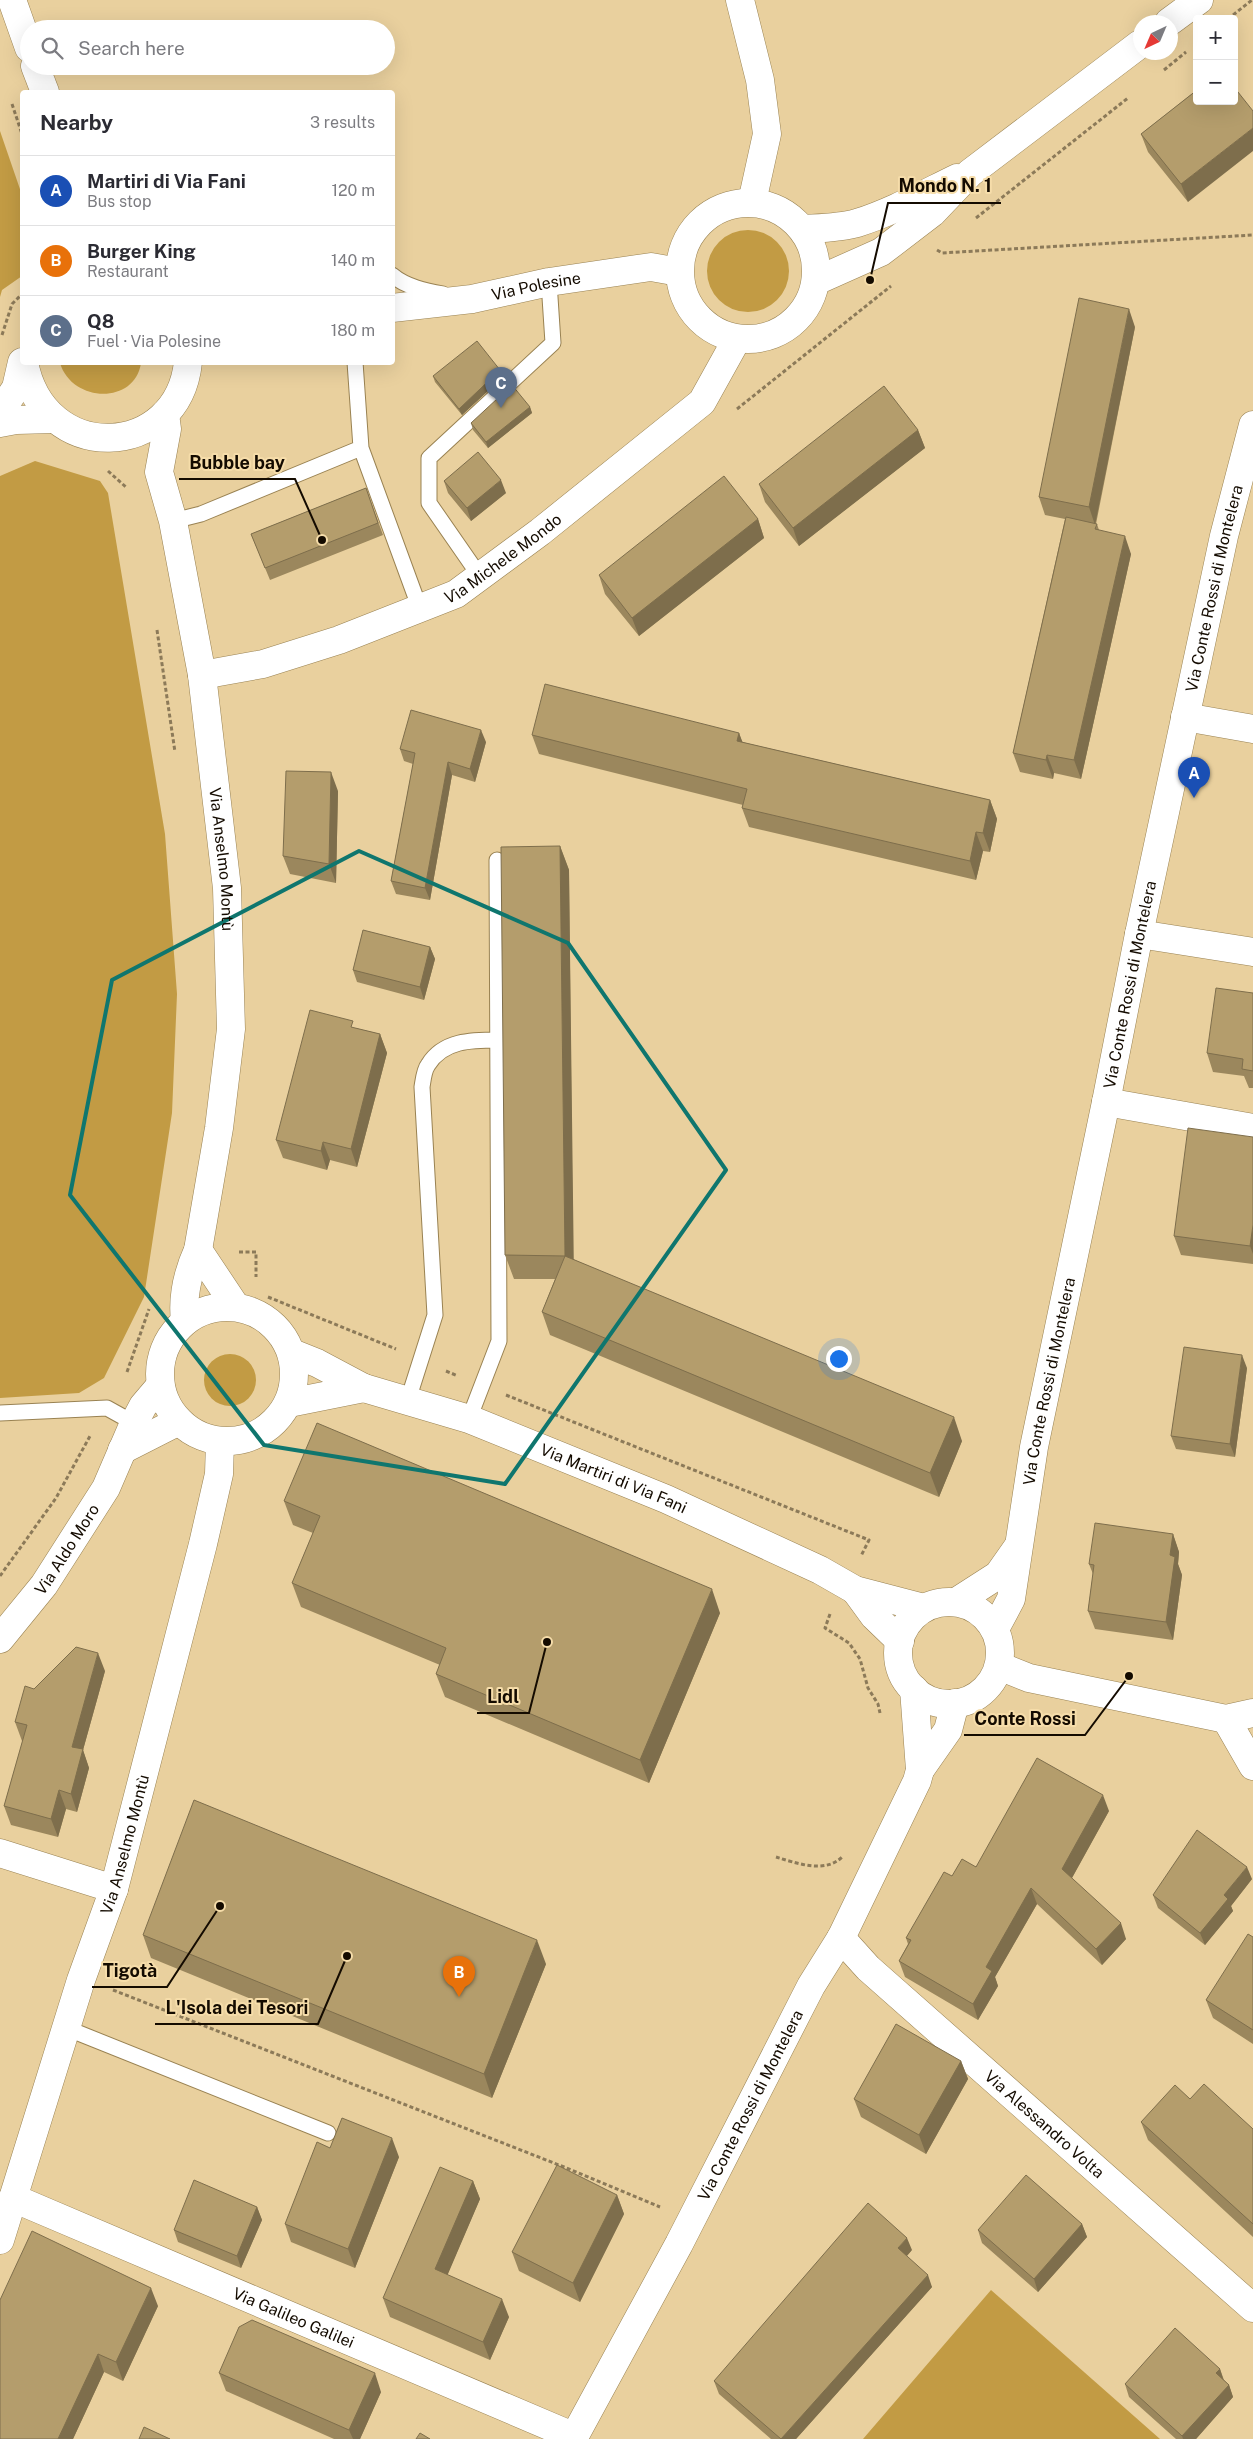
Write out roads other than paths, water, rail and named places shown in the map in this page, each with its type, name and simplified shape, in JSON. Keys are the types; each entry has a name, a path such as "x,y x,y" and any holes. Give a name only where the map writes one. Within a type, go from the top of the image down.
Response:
{"street":[{"path":"12,0 20,23"},
{"path":"740,0 760,80 767,134 752,202"},
{"path":"1178,15 1199,0"},
{"path":"816,280 881,252 932,214 970,173 1133,49"},
{"path":"38,75 44,90"},
{"path":"803,229 827,228 855,223 883,213 970,173"},
{"path":"752,202 771,206 788,215 803,229 812,245 817,262 816,280 810,301 797,319 780,332 759,339 737,338 719,333 703,322 691,308 682,291 679,272 683,250 693,230 709,214 729,205 752,202"},
{"name":"Via Polesine","path":"395,308 472,299 549,282 651,268 679,272"},
{"name":"Via Michele Mondo","path":"202,675 263,664 339,640 456,594 481,578 702,402 737,338"},
{"path":"0,412 16,388 23,365"},
{"path":"25,365 28,381 38,401 53,419 79,433 108,438 132,448 159,472"},
{"path":"108,438 129,435 148,427 165,414 178,397 186,376 188,365"},
{"name":"Via Anselmo Montù","path":"165,414 167,429 159,472 173,520 202,675 227,888 231,1029 219,1128 198,1250 190,1267 183,1304 185,1320"},
{"path":"0,423 16,420 53,419"},
{"name":"Via Conte Rossi di Montelera","path":"995,1628 1011,1599 1034,1447 1139,934 1224,536 1253,425"},
{"path":"1185,717 1253,729"},
{"path":"1139,934 1253,952"},
{"path":"1106,1102 1253,1128"},
{"path":"198,1250 236,1307"},
{"path":"236,1307 255,1312 270,1322 283,1336 292,1353 295,1370 294,1386 289,1403 279,1418 266,1430 252,1438 236,1442 220,1442 198,1435 179,1421 167,1405 160,1386 162,1357 175,1331 185,1320 210,1308 236,1307"},
{"name":"Via Martiri di Via Fani","path":"292,1353 317,1363 364,1388 469,1419 666,1499 820,1570 854,1590 924,1608"},
{"name":"Via Aldo Moro","path":"0,1639 44,1585 106,1488 143,1406 160,1386"},
{"name":"Via Martiri di Via Fani","path":"289,1403 364,1388"},
{"path":"122,1450 179,1421"},
{"name":"Via Anselmo Montù","path":"0,2240 81,1980 114,1889 203,1544 219,1474 220,1442"},
{"name":"Via Conte Rossi di Montelera","path":"956,1602 998,1575 1018,1548"},
{"name":"Via Martiri di Via Fani","path":"854,1590 874,1616 900,1641"},
{"path":"956,1602 971,1606 985,1616 995,1628 1001,1653 995,1677 978,1695 955,1703 941,1703 926,1698 914,1689 906,1679 900,1667 900,1641 904,1628 924,1608 939,1603 956,1602"},
{"path":"999,1666 1029,1678 1226,1719 1253,1713"},
{"name":"Via Conte Rossi di Montelera","path":"574,2438 679,2244 811,1986 841,1938 917,1781 920,1770 914,1689"},
{"name":"Via Conte Rossi di Montelera","path":"920,1770 948,1730 955,1703"},
{"path":"1226,1719 1253,1766"},
{"path":"0,1853 114,1889"},
{"name":"Via Alessandro Volta","path":"841,1938 868,1968 1253,2308"},
{"name":"Via Galileo Galilei","path":"13,2198 574,2438"}],"lane":[{"path":"395,278 426,291 472,299"},
{"path":"481,578 429,502 429,458 553,343 549,282"},
{"path":"356,365 361,448 420,609"},
{"path":"173,520 201,514 361,448"},
{"path":"469,1419 499,1341 496,860"},
{"path":"408,1400 435,1315 422,1087 427,1066 439,1052 451,1044 468,1041 498,1040"},
{"path":"0,1413 107,1408 134,1423"},
{"path":"66,2028 328,2133"}],"place":[{"name":"Mondo N. 1","path":"870,280"},
{"name":"Q8","path":"501,408"},
{"name":"Bubble bay","path":"322,540"},
{"name":"Martiri di Via Fani","path":"1194,798"},
{"name":"Lidl","path":"547,1642"},
{"name":"Conte Rossi","path":"1129,1676"},
{"name":"Tigotà","path":"220,1906"},
{"name":"L'Isola dei Tesori","path":"347,1956"},
{"name":"Burger King","path":"459,1997"}]}
